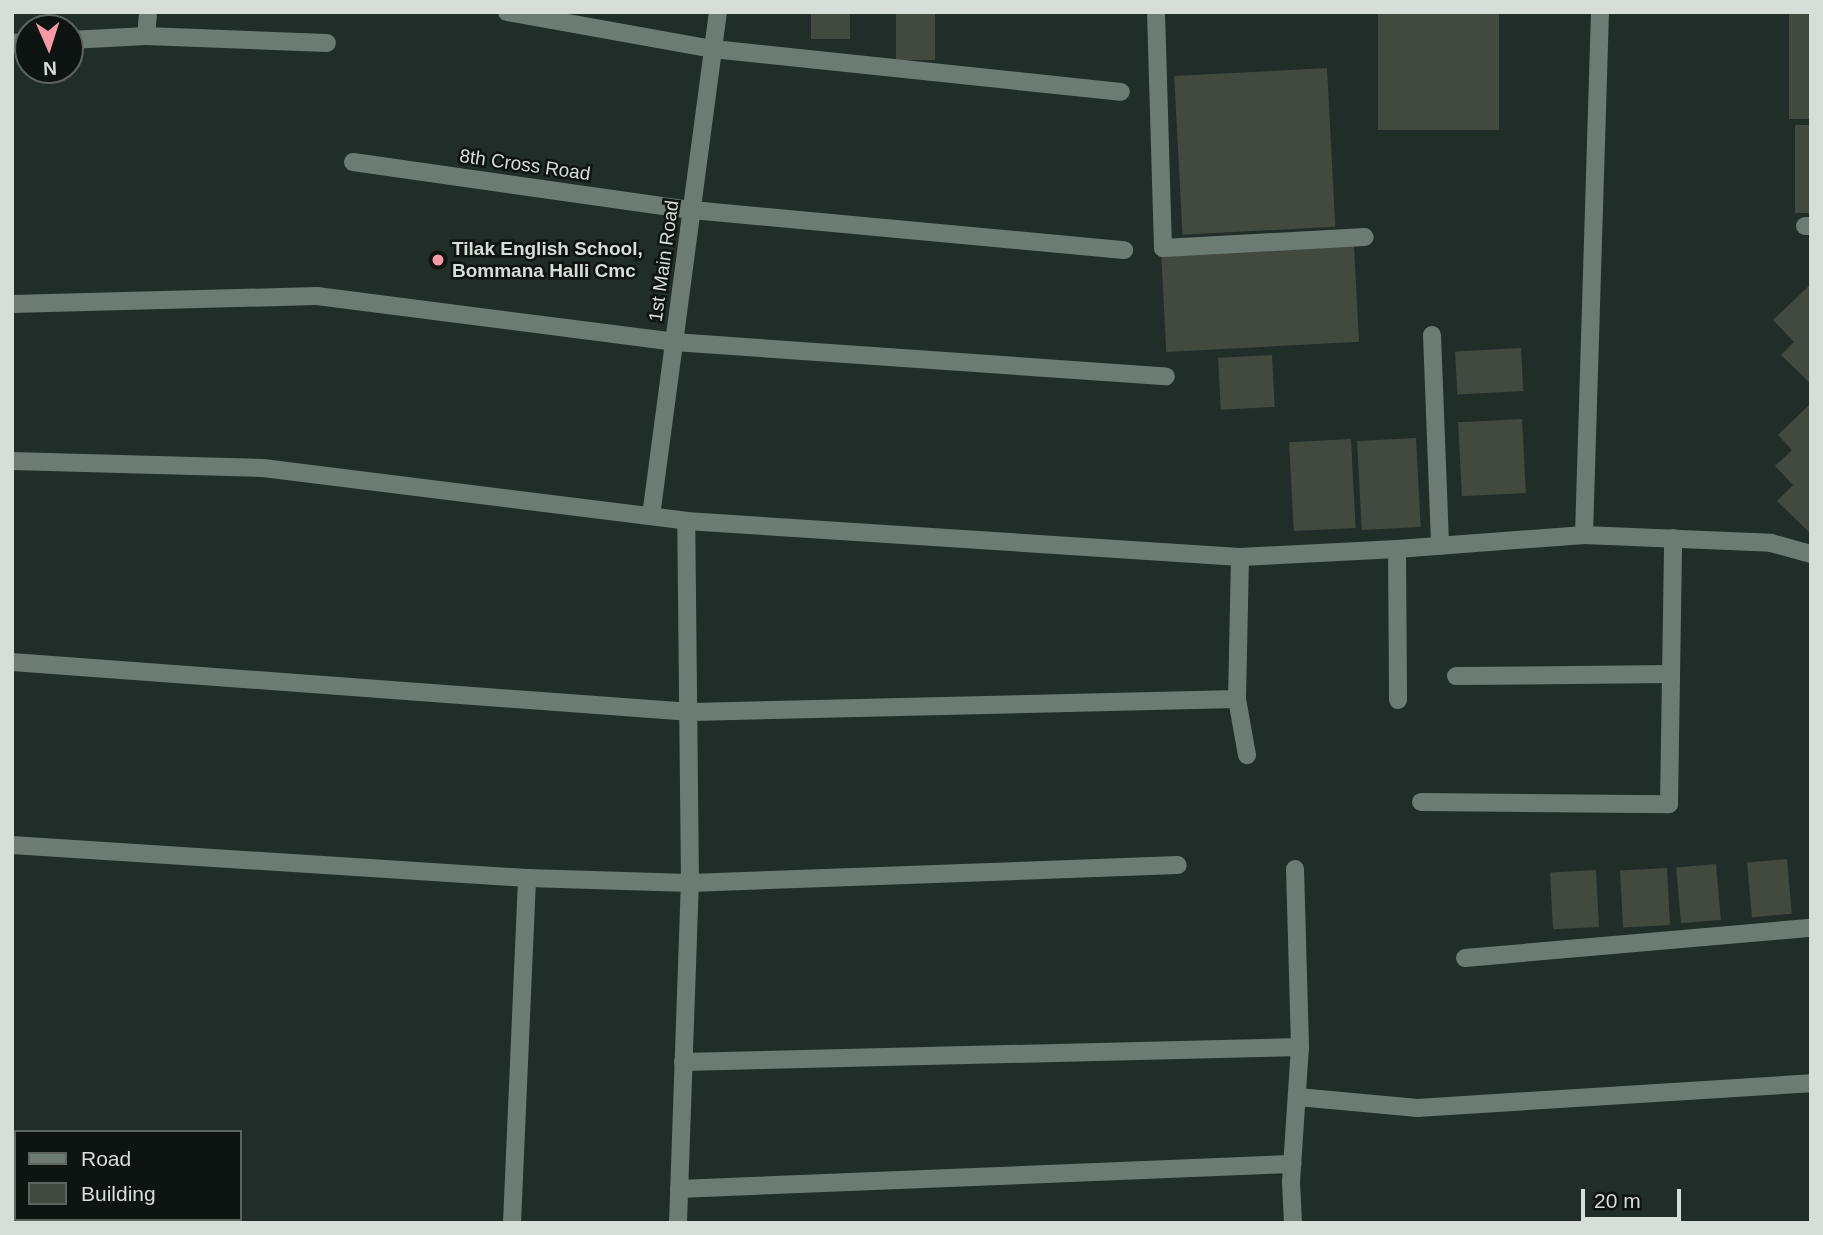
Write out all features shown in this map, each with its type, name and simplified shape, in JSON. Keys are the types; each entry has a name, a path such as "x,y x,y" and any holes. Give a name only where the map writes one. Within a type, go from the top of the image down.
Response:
{"street":[{"path":"146,36 148,12"},
{"path":"508,12 713,49 1121,92"},
{"name":"1st Main Road","path":"651,516 718,12"},
{"path":"1156,12 1163,248 1365,237"},
{"path":"1584,535 1600,12"},
{"path":"84,39 146,36 327,43"},
{"name":"8th Cross Road","path":"352,162 692,210 1124,250"},
{"path":"12,304 317,296 674,342 1166,376"},
{"path":"1432,335 1440,545"},
{"path":"12,461 264,468 687,521 1240,556 1397,550 1584,535 1771,543 1811,554"},
{"path":"678,1223 690,883 691,712 687,521"},
{"path":"1421,802 1669,804 1673,538"},
{"path":"1397,550 1398,700"},
{"path":"1240,556 1237,699 1247,755"},
{"path":"12,662 691,712 1237,699"},
{"path":"1456,676 1671,674"},
{"path":"12,845 527,878 690,883 1178,865"},
{"path":"1293,1223 1292,1164 1300,1047 1295,869"},
{"path":"512,1223 527,878"},
{"path":"1465,958 1811,928"},
{"path":"683,1062 1300,1047"},
{"path":"1298,1097 1417,1108 1811,1083"},
{"path":"679,1189 1292,1164"}],"building":[{"path":"811,12 850,12 850,39 811,39"},
{"path":"896,12 935,12 935,60 896,60"},
{"path":"1378,12 1499,12 1499,130 1378,130"},
{"path":"1789,12 1811,12 1811,119 1789,119"},
{"path":"1327,68 1335,227 1183,235 1174,76"},
{"path":"1795,125 1811,125 1811,213 1795,213"},
{"path":"1354,246 1359,342 1166,352 1161,256"},
{"path":"1811,284 1811,384 1781,355 1794,342 1773,320"},
{"path":"1521,348 1523,391 1457,394 1455,351"},
{"path":"1272,355 1275,407 1221,410 1218,358"},
{"path":"1811,403 1811,534 1777,501 1793,485 1775,466 1792,450 1778,435"},
{"path":"1522,419 1526,493 1462,496 1458,422"},
{"path":"1416,438 1421,527 1362,530 1357,441"},
{"path":"1351,439 1356,528 1294,531 1289,442"},
{"path":"1787,859 1792,914 1752,917 1747,862"},
{"path":"1716,864 1721,920 1681,923 1676,867"},
{"path":"1667,868 1670,925 1623,927 1620,870"},
{"path":"1596,870 1599,927 1553,929 1550,872"}],"place":[{"name":"Tilak English School, Bommana Halli Cmc","path":"438,260"}]}
